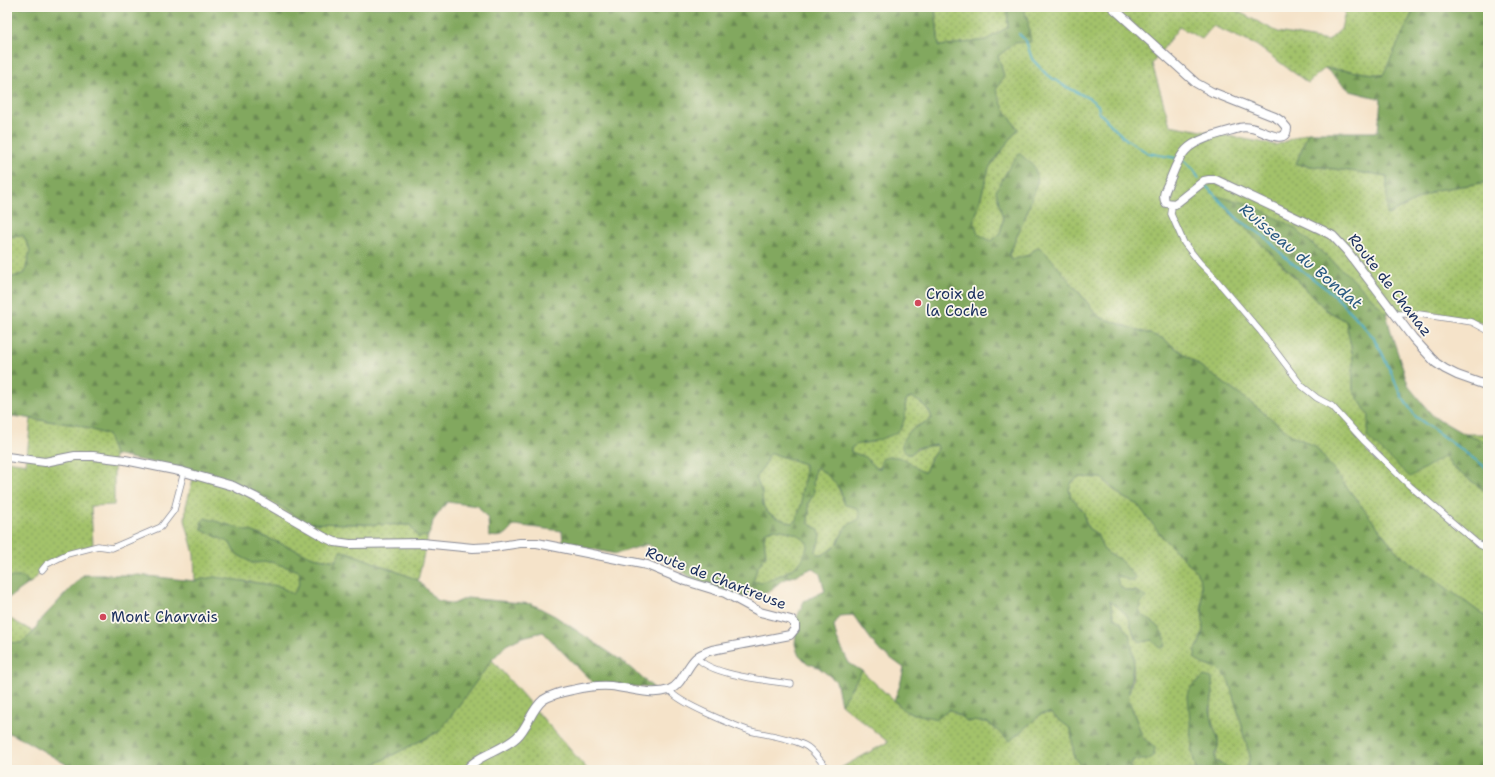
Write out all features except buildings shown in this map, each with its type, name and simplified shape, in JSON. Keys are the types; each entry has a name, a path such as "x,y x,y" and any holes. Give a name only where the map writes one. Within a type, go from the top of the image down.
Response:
{"street":[{"path":"1112,7 1196,83 1212,92 1274,117 1281,121 1287,128 1287,132 1282,137 1276,137 1257,129 1244,127 1238,128 1194,143 1185,151 1177,163 1165,192 1164,200 1166,203 1175,204 1172,207 1171,214 1184,243 1261,332 1302,386 1317,398 1332,406 1363,440 1410,486 1478,544 1488,549"},
{"name":"Route de Chanaz","path":"1175,204 1204,182 1216,180 1333,236 1347,251 1413,338 1436,363 1457,375 1488,386"},
{"path":"1394,314 1418,314 1472,322 1487,330"},
{"name":"Route de Chartreuse","path":"7,457 45,462 75,456 89,455 125,460 184,472 233,486 335,542 350,544 422,543 473,548 494,547 520,543 537,543 647,565 686,581 725,593 760,612 791,620 795,626 794,632 790,635 712,650 697,657 670,690"},
{"path":"42,570 47,564 67,554 98,546 112,548 161,527 174,510 184,472"},
{"path":"697,657 706,665 728,673 791,684"},
{"path":"466,770 473,763 503,747 517,737 540,704 554,694 579,688 602,686 653,692 670,690 674,696 709,714 749,730 805,745 814,752 830,770"}],"green space":[{"path":"7,7 935,7 939,46 986,40 1008,27 1007,7 1022,7 1027,17 1031,42 1015,43 998,56 1004,76 996,90 1004,109 1018,129 989,168 974,222 978,234 991,241 1000,234 1003,219 996,191 1019,153 1034,166 1038,179 1028,210 1009,255 1011,260 1025,256 1039,247 1049,256 1099,317 1162,338 1263,412 1291,435 1315,446 1397,552 1485,616 1488,624 1488,770 1247,770 1250,756 1228,679 1217,668 1202,664 1195,659 1195,651 1199,644 1203,629 1201,582 1196,571 1164,539 1138,505 1124,498 1102,478 1078,477 1072,482 1069,489 1071,497 1084,512 1088,528 1097,534 1103,549 1119,559 1135,577 1134,581 1130,581 1119,576 1117,579 1123,589 1139,592 1146,598 1140,604 1139,611 1158,626 1166,643 1164,647 1160,648 1152,640 1141,642 1138,640 1135,637 1126,614 1110,601 1114,618 1121,622 1130,636 1134,658 1128,698 1143,738 1155,747 1154,755 1148,760 1133,760 1130,767 1132,770 1084,770 1074,757 1071,729 1050,713 1041,714 1010,741 987,722 967,721 950,709 937,719 906,712 894,700 900,685 904,668 878,649 853,615 839,616 834,626 837,639 849,663 862,671 841,704 836,681 818,667 807,663 798,654 795,644 797,617 804,601 825,591 820,574 813,568 781,581 769,592 745,598 691,578 648,544 616,554 563,543 562,531 514,525 509,532 501,536 489,536 488,519 478,506 447,502 433,521 428,536 418,537 410,525 305,523 273,501 237,484 196,471 114,455 108,435 77,425 12,416 7,419 7,279 25,273 30,250 23,235 7,237","holes":["911,397 918,401 931,415 932,419 908,433 905,437 902,448 907,454 911,454 917,448 937,445 938,449 931,458 925,472 919,470 906,460 895,457 884,458 881,461 881,468 877,468 866,457 851,452 851,448 856,445 877,441 898,431 903,423 906,400","770,454 774,454 805,464 805,476 801,494 802,502 797,518 792,523 777,518 767,512 763,505 762,493 756,478","818,468 833,481 840,490 845,505 857,508 860,515 859,519 846,526 837,544 822,555 818,555 816,551 821,536 818,529 808,523 808,504 814,493 813,481 815,469","773,529 783,530 801,537 808,544 802,560 794,568 772,579 753,582 757,568 766,555 764,538 766,531"]},
{"path":"935,7 1007,7 1008,27 986,40 939,46"},
{"path":"1022,7 1229,7 1278,32 1328,41 1341,29 1345,12 1339,7 1415,7 1384,75 1325,68 1308,83 1256,45 1213,26 1202,39 1179,27 1152,64 1170,125 1276,145 1308,132 1296,164 1387,176 1388,215 1436,190 1488,182 1488,323 1424,311 1386,313 1357,283 1293,227 1230,213 1326,310 1346,321 1353,357 1353,390 1369,416 1445,456 1452,467 1488,493 1488,624 1485,616 1397,552 1315,446 1291,435 1263,412 1162,338 1099,317 1075,287 1039,247 1025,256 1011,261 1009,255 1028,210 997,191 1003,219 1000,234 991,241 978,235 974,222 989,168 1018,129 1004,109 995,90 1004,76 998,56 1015,43 1027,17"},
{"path":"1415,7 1456,7 1464,10 1465,7 1488,7 1488,182 1436,190 1387,215 1387,176 1296,164 1308,132 1378,132 1381,99 1350,91 1325,68 1383,75"},
{"path":"1217,196 1250,204 1293,227 1357,283 1386,313 1409,387 1433,416 1464,434 1488,443 1488,493 1452,467 1445,456 1410,477 1367,437 1369,416 1353,390 1353,357 1346,321 1326,310 1230,213"},
{"path":"23,235 30,250 25,273 7,279 7,237"},
{"path":"911,397 927,409 932,419 915,427 907,454 911,454 920,448 930,445 937,445 938,448 931,458 925,472 918,470 906,460 882,461 881,468 878,468 865,457 851,452 851,448 857,444 873,442 904,420 906,400"},
{"path":"31,419 77,425 108,435 114,455 114,505 91,506 93,545 52,560 30,583 23,577 7,578 7,461 26,464"},
{"path":"1464,434 1488,434 1488,443"},
{"path":"770,454 805,464 805,476 801,494 802,502 797,518 792,523 777,518 767,512 763,505 762,493 756,478"},
{"path":"818,468 836,485 842,499 855,507 860,515 859,520 844,530 837,544 822,555 818,555 816,551 821,536 818,529 808,524 808,504 814,493 813,481 815,469"},
{"path":"196,471 237,484 273,501 305,523 410,525 418,537 428,536 418,580 347,552 337,561 313,557 253,532 202,530 230,543 235,553 252,563 271,562 299,571 300,580 297,589 293,594 279,586 214,577 195,581 194,554 185,520 186,506"},
{"path":"1078,477 1102,478 1124,498 1138,505 1164,539 1196,570 1201,582 1203,629 1199,644 1195,651 1202,664 1217,668 1228,679 1250,756 1247,770 1233,770 1215,761 1218,738 1213,727 1211,717 1213,693 1192,751 1196,770 1132,770 1130,767 1143,738 1128,698 1132,681 1134,658 1121,622 1114,618 1110,600 1127,616 1135,638 1144,641 1152,640 1158,626 1139,611 1140,604 1137,591 1124,590 1120,586 1117,579 1119,575 1130,580 1119,559 1103,549 1097,534 1088,528 1084,512 1071,497 1069,489 1072,482"},
{"path":"205,518 253,532 313,557 336,561 340,551 347,552 418,580 436,600 453,604 467,598 532,604 555,616 622,661 654,688 593,683 543,632 522,637 506,645 492,660 440,731 363,770 76,770 26,741 7,732 7,642 21,643 34,632 38,623 83,575 138,575 195,581 214,577 279,586 293,594 295,592 299,583 299,571 271,562 252,563 235,553 230,543 202,530 201,522"},
{"path":"773,529 788,531 801,537 808,544 805,554 800,563 788,571 765,581 753,582 757,568 766,555 764,539 766,531"},
{"path":"23,577 30,583 7,599 7,578"},
{"path":"7,617 34,632 21,643 7,642"},
{"path":"492,660 588,770 432,770 431,767 427,770 363,770 440,731"},
{"path":"862,671 906,712 949,709 967,721 987,722 1010,741 1041,714 1050,713 1071,729 1074,757 1084,770 837,770 888,742 841,704"},
{"path":"1204,676 1212,678 1213,693 1210,709 1213,725 1218,739 1215,761 1233,770 1196,770 1192,751 1188,694 1191,687"}],"waterway":[{"name":"Ruisseau du Bondat","path":"1019,34 1026,41 1032,59 1047,75 1098,105 1099,112 1127,140 1148,153 1176,158"},
{"name":"Ruisseau du Bondat","path":"1183,160 1194,170 1199,179"},
{"name":"Ruisseau du Bondat","path":"1205,185 1238,219 1265,237 1287,259 1333,294 1353,314 1373,337 1402,397 1416,417 1488,469"}],"place":[{"name":"Croix de la Coche","path":"918,303"},
{"name":"Mont Charvais","path":"103,617"}]}
